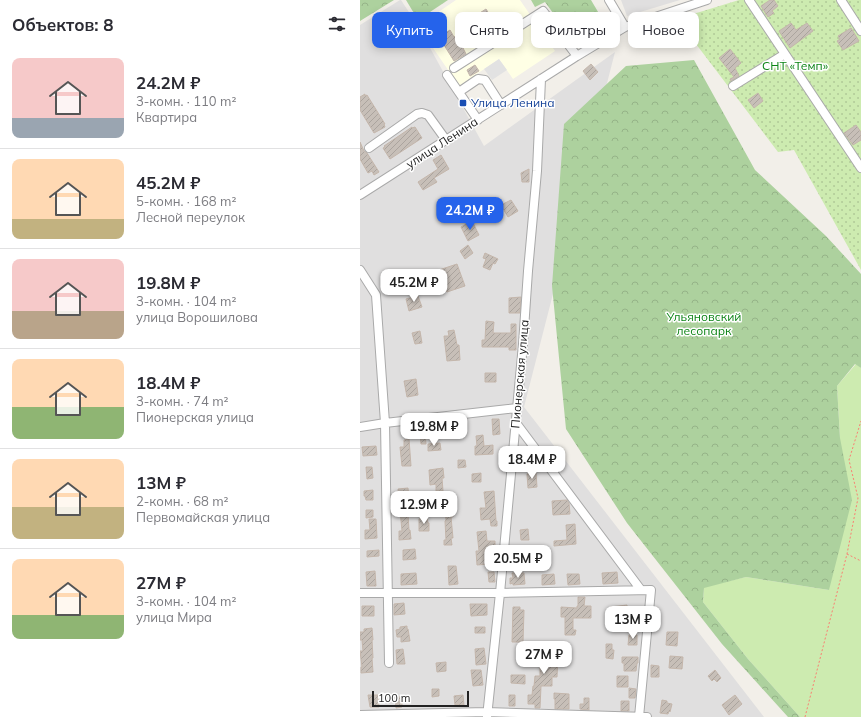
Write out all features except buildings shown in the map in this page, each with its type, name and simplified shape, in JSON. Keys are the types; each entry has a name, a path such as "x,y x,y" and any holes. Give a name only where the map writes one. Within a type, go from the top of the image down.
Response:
{"street":[{"path":"609,0 625,27"},
{"name":"улица Ленина","path":"360,195 577,56 625,27 707,0"},
{"path":"748,0 861,168"},
{"path":"841,0 861,31"},
{"path":"454,68 543,11 577,56"},
{"path":"733,86 785,54"},
{"path":"447,75 478,120"},
{"path":"459,92 478,79 485,80 502,105"},
{"name":"Пионерская улица","path":"486,715 500,594 516,423 537,171 541,79"},
{"path":"369,148 418,114 422,113 428,115 446,140"},
{"path":"360,270 376,295 385,423 389,663"},
{"path":"360,427 517,408"},
{"path":"516,423 641,590"},
{"path":"360,593 500,594 651,590 642,717 360,715"}],"path":[{"path":"805,717 847,554 858,498 849,460 861,421"},
{"path":"847,554 861,561"}],"shaded area":[{"path":"401,0 409,12 381,12"},
{"path":"456,0 520,0 531,16 531,48 553,48 555,51 513,79 499,59 459,86 433,48 447,48 447,12 438,12"},
{"path":"621,0 680,0 640,12 628,12 627,16"},
{"path":"372,18 372,48 430,48 484,146 615,52 524,407 764,717 581,717 483,714 451,717 360,717 360,25"},
{"path":"499,59 507,70 492,80 484,69"}],"green space":[{"path":"360,0 394,0 375,12 372,12 372,14 360,21"},
{"path":"406,0 448,0 430,12 413,12"},
{"path":"531,0 591,0 598,12 552,12 545,2 535,7"},
{"name":"СНТ «Темп»","path":"739,0 861,0 861,270 794,150 778,152 699,48 699,12"},
{"name":"Ульяновский лесопарк","path":"694,60 755,170 826,236 861,274 861,368 855,364 837,386 840,438 852,500 829,590 746,577 704,588 703,602 748,659 800,717 788,717 722,644 627,523 566,429 552,286 564,124 626,66"},
{"path":"856,364 861,368 861,717 800,717 748,659 703,602 704,587 746,577 829,590 840,438 837,386"}],"place":[{"name":"Улица Ленина","path":"463,103"}]}
